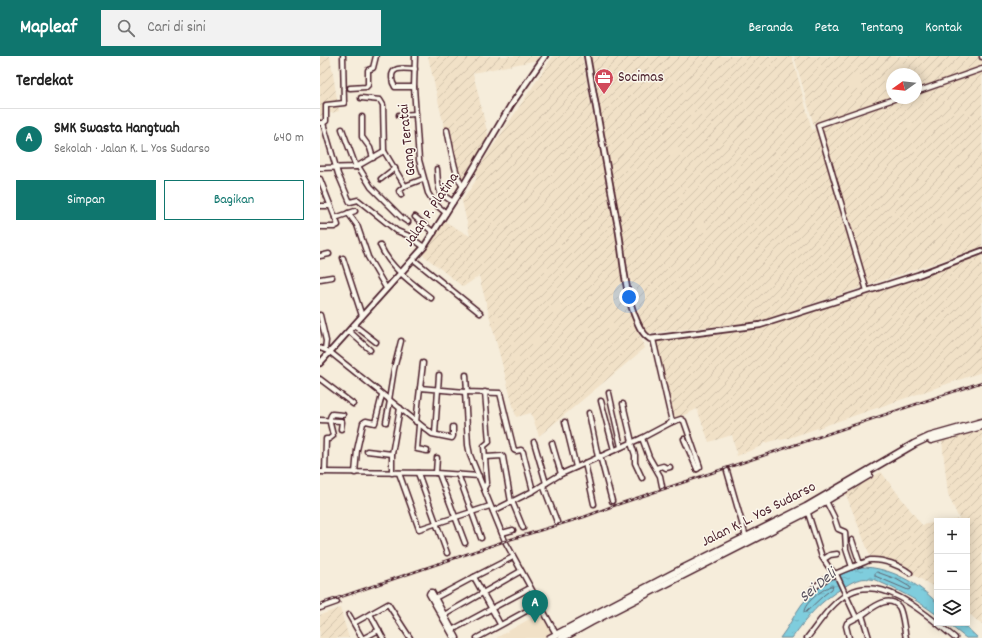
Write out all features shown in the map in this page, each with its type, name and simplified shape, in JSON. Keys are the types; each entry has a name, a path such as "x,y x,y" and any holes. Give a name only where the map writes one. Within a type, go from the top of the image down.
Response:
{"highway":[{"name":"Jalan K. L. Yos Sudarso","path":"550,638 559,636 591,622 807,509 914,444 929,437 982,422"},
{"name":"Jalan K. L. Yos Sudarso","path":"559,636 678,570 746,537 807,509 826,502 917,447 930,441 982,426"}],"street":[{"path":"343,56 344,102 343,104 326,105 326,121 322,123 336,168 349,200 350,202 358,200 397,231 409,236 424,247"},
{"path":"350,88 366,87 368,85 368,70 373,68 376,56"},
{"name":"Gang Teratai","path":"415,56 414,87 419,160 428,193 434,203 446,213"},
{"name":"Jalan P. Platina","path":"320,364 328,351 349,331 424,247 511,106 545,56"},
{"path":"587,56 629,296 640,329 647,337 653,339 760,325 918,275 982,251"},
{"path":"414,87 394,87 392,75 393,72 398,69 415,69"},
{"path":"922,90 982,69"},
{"path":"361,98 380,100 383,105 384,151 405,186"},
{"path":"867,291 818,125 886,102"},
{"path":"399,115 416,114"},
{"path":"362,117 362,138 370,148 373,158"},
{"path":"342,129 357,167 370,187 408,222"},
{"path":"447,130 457,173 460,183 463,186"},
{"path":"320,168 357,167 384,151"},
{"path":"381,179 395,168"},
{"path":"437,169 440,193 453,202"},
{"path":"320,179 338,225 336,227 320,227"},
{"path":"401,195 399,191 405,186 424,179"},
{"path":"320,206 330,206"},
{"path":"336,218 355,211"},
{"path":"348,214 357,225 368,257 386,288"},
{"path":"415,217 434,233"},
{"path":"380,245 384,254 400,273 431,298"},
{"path":"320,256 329,254"},
{"path":"344,258 362,316"},
{"path":"413,259 480,313"},
{"path":"320,279 332,277"},
{"path":"320,315 328,351"},
{"path":"354,325 376,342"},
{"path":"349,331 370,350"},
{"path":"653,339 672,422"},
{"path":"386,422 394,369 401,341"},
{"path":"320,348 328,351 432,434 452,438 453,427"},
{"path":"423,363 420,388 417,448 427,451"},
{"path":"435,434 439,374"},
{"path":"466,375 469,450 490,506 513,557 559,636"},
{"path":"320,379 353,404"},
{"path":"420,388 466,392 498,392 501,394 514,450 522,450 523,452 533,491"},
{"path":"484,488 487,483 484,446 489,442 485,392"},
{"path":"609,393 621,447"},
{"path":"355,472 357,450 363,423 366,421 375,423 382,395"},
{"path":"601,401 614,450"},
{"path":"623,404 635,455 635,463 642,478"},
{"path":"392,473 392,454 400,408"},
{"path":"589,413 599,457 612,501"},
{"path":"343,415 332,414 330,416 333,436 326,439 322,472 458,474 479,476"},
{"path":"493,511 533,491 561,474 642,438 680,419 684,421 700,467 697,469 684,440"},
{"path":"320,420 341,421 341,429"},
{"path":"565,422 576,467"},
{"path":"642,438 649,457 660,476 662,486"},
{"path":"534,442 544,484 557,522"},
{"path":"552,443 561,474"},
{"path":"367,451 392,454"},
{"path":"486,457 503,457 512,501 523,528"},
{"path":"437,458 438,474 465,543"},
{"path":"585,464 594,504"},
{"path":"656,468 663,466 666,468 670,467"},
{"path":"727,471 746,537"},
{"path":"399,473 419,529 490,506"},
{"path":"418,473 447,553"},
{"path":"458,474 481,538"},
{"path":"826,502 834,517 838,529 845,532 846,549 852,567"},
{"path":"807,509 824,559 828,566 837,575 856,617"},
{"path":"502,533 513,530"},
{"path":"852,540 860,564"},
{"path":"824,559 830,555 837,554"},
{"path":"435,598 474,576 513,557"},
{"path":"812,590 821,582 870,560 876,560 902,567 910,573"},
{"path":"443,616 521,571"},
{"path":"474,576 500,624"},
{"path":"451,631 530,588"},
{"path":"807,638 845,593 864,589 884,590 897,596 955,638"},
{"path":"443,616 432,592 429,593 454,638"},
{"path":"320,608 338,602"},
{"path":"849,638 846,625 849,621 862,615 880,603 886,602 893,602 900,608 906,638"},
{"path":"354,623 386,604 390,605 410,638"},
{"path":"477,638 500,624 539,604"},
{"path":"370,614 383,638"},
{"path":"349,615 363,638 379,630"},
{"path":"862,615 869,638"},
{"path":"451,631 457,638"}],"shaded area":[{"path":"320,56 330,56 339,111 320,116"},
{"path":"428,56 541,56 538,60 473,73 489,139 458,188"},
{"path":"553,56 582,56 631,316 645,348 539,436 531,413 516,417 479,276 463,287 422,254 444,221 470,236 462,201 476,180 476,172"},
{"path":"591,56 792,56 812,130 888,104 922,104 922,92 981,72 980,68 922,88 922,68 886,68 886,100 814,126 794,56 982,56 982,247 758,322 648,333 641,322 631,283 602,131"},
{"path":"982,255 982,372 786,439 779,439 762,444 762,446 737,456 732,435 709,442 697,409 674,420 656,341 755,330"},
{"path":"982,428 982,625 970,615 970,518 959,518 948,494 942,441"},
{"path":"881,472 922,525 934,523 934,587 893,562 871,558 845,492"},
{"path":"340,608 349,638 320,638 320,615"},
{"path":"540,613 552,633 543,638 496,638"}],"water":[{"path":"861,567 872,568 893,573 903,578 921,589 934,600 934,613 912,598 874,580 856,580 821,604 809,616 792,638 780,638 802,604 814,592 828,581"},
{"path":"951,626 965,626 978,638 966,638"}],"railway":[{"path":"320,604 505,541 584,517 982,382"}],"place":[{"name":"Socimas","path":"604,95"},
{"name":"SMK Swasta Hangtuah","path":"535,623"}],"water label":[{"name":"Sei Deli","path":"818,586"}]}
